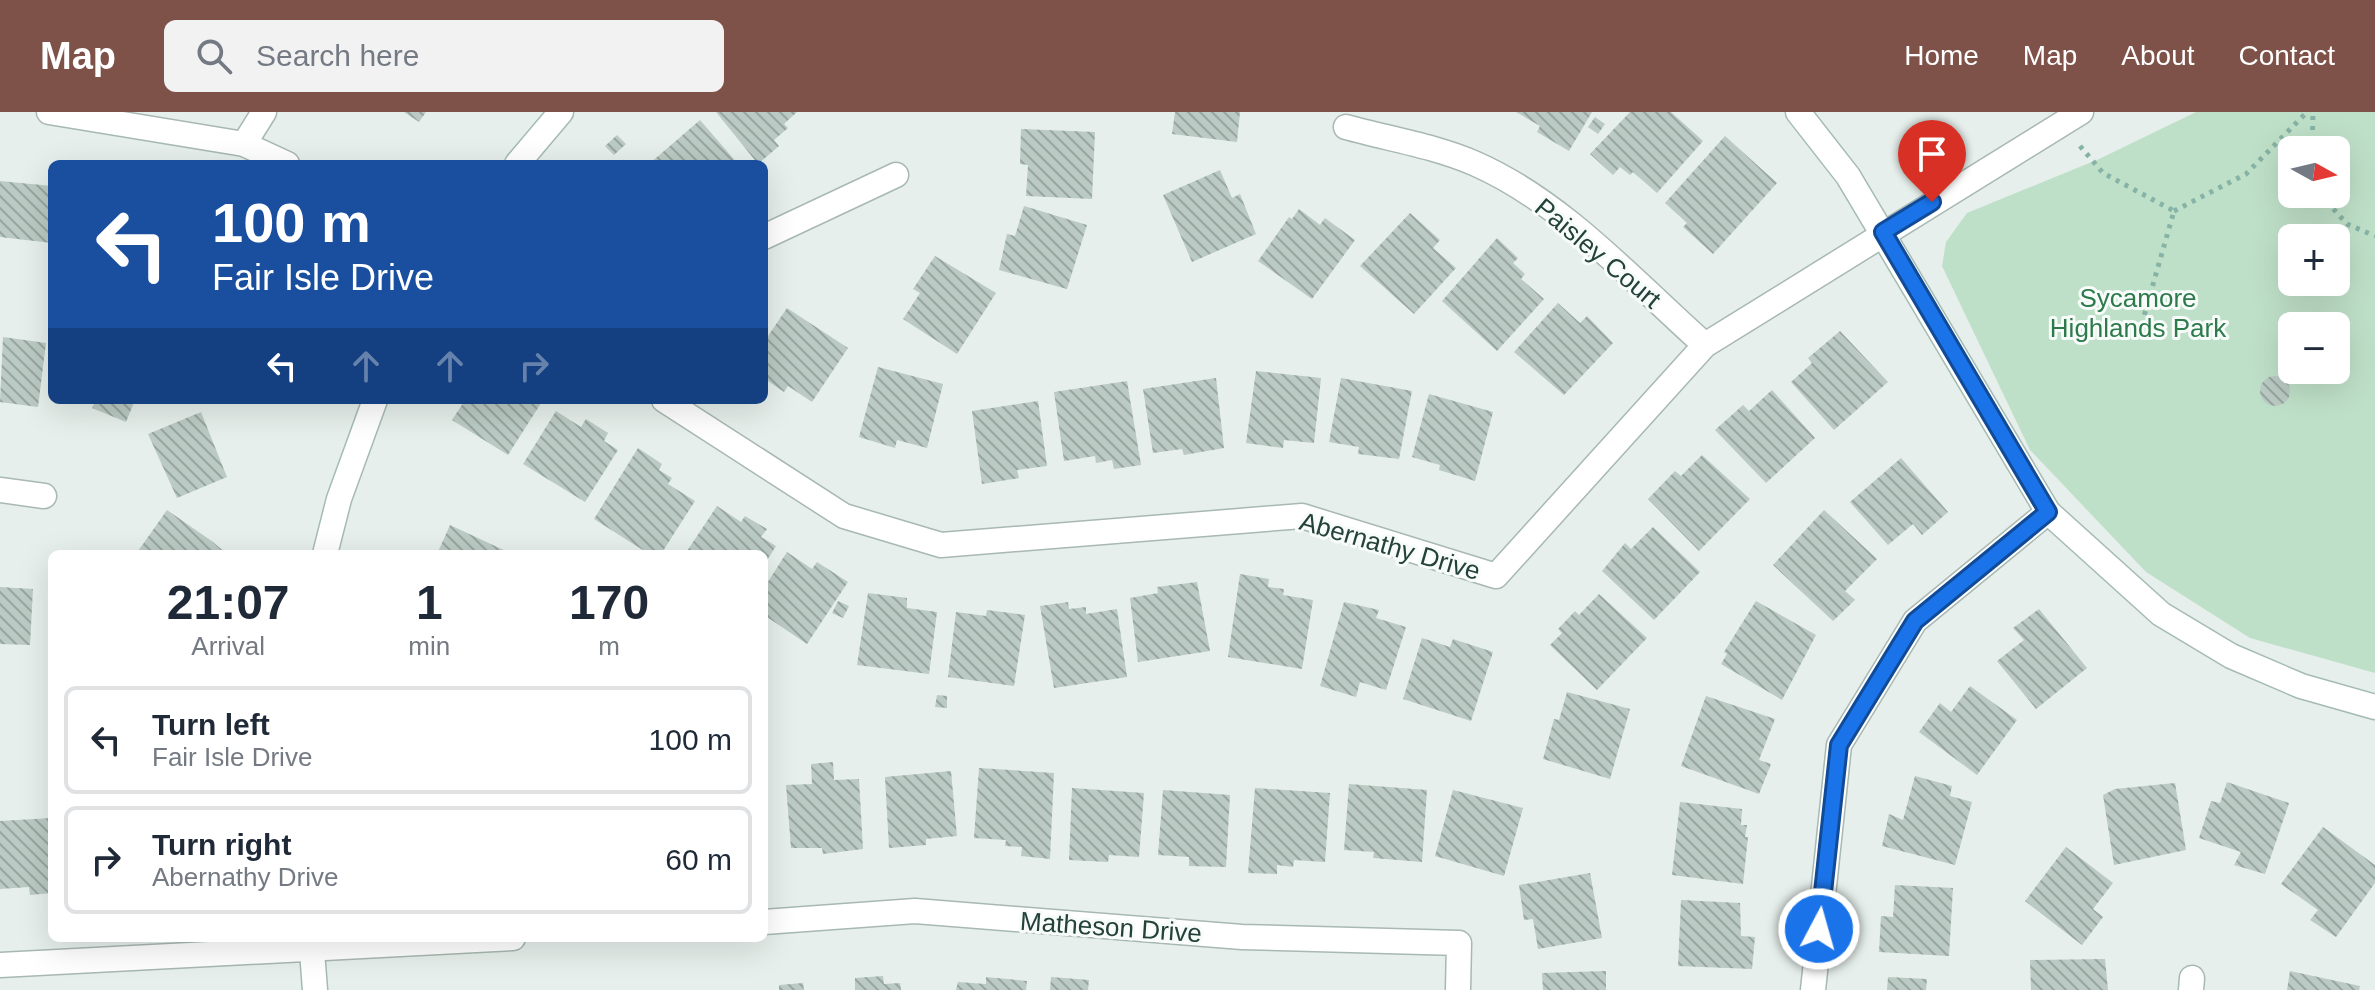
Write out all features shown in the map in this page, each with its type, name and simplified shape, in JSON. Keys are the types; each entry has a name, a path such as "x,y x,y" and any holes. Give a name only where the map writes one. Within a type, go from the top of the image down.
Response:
{"street":[{"path":"49,112 244,144 278,160"},
{"path":"244,144 264,112"},
{"path":"520,160 561,112"},
{"path":"1798,112 1848,176 2048,512 2161,614 2231,656 2301,686 2375,707"},
{"name":"Abernathy Drive","path":"670,404 844,516 941,545 1302,516 1496,576 1705,345 2081,112"},
{"name":"Paisley Court","path":"1346,127 1442,152 1475,164 1511,183 1558,214 1705,345"},
{"path":"768,235 896,175"},
{"path":"326,550 339,499 374,404"},
{"path":"0,490 44,496"},
{"path":"1813,990 1839,745 1915,621 2048,512"},
{"name":"Matheson Drive","path":"768,922 915,911 1242,937 1459,943 1458,990"},
{"path":"0,965 311,942 315,990"}],"path":[{"path":"2310,112 2311,136"},
{"path":"2163,330 2144,316 2174,211 2246,174 2310,112"},
{"path":"2079,146 2103,173 2174,211"},
{"path":"2333,208 2347,224 2375,236"}],"green space":[{"name":"Sycamore Highlands Park","path":"2196,112 2375,112 2375,673 2250,638 2146,572 2030,450 1942,266 1946,242 1967,213 2099,159"}],"building":[{"path":"404,112 426,112 419,122"},
{"path":"716,112 797,112 784,124 788,128 774,140 779,146 763,160 755,160"},
{"path":"1175,112 1240,112 1237,142 1172,134"},
{"path":"1516,112 1592,112 1569,151 1537,132 1540,126"},
{"path":"1630,112 1671,112 1703,141 1657,193 1633,172 1630,175 1620,167 1613,175 1590,154"},
{"path":"1595,117 1605,124 1598,134 1588,127"},
{"path":"700,120 735,160 654,160"},
{"path":"1021,129 1095,132 1092,199 1026,196 1028,165 1020,164"},
{"path":"617,135 626,144 614,155 605,146"},
{"path":"1725,136 1777,183 1713,254 1683,227 1687,223 1665,203"},
{"path":"1220,170 1232,198 1240,194 1256,234 1192,262 1163,195"},
{"path":"0,181 48,186 48,243 0,237"},
{"path":"1024,206 1087,225 1067,289 999,270 1007,234 1015,236"},
{"path":"1299,209 1320,225 1325,218 1355,240 1312,299 1258,261 1289,217 1292,219"},
{"path":"1410,213 1440,240 1433,248 1456,268 1414,314 1360,266"},
{"path":"1497,238 1518,258 1513,263 1525,274 1521,279 1544,299 1497,351 1442,301"},
{"path":"935,256 996,293 957,354 903,319 920,293 913,289"},
{"path":"1558,303 1580,323 1587,316 1613,343 1564,395 1514,352"},
{"path":"787,308 848,348 812,402 788,386 784,392 768,381 768,336"},
{"path":"1840,331 1888,382 1834,430 1791,382 1812,363 1808,358"},
{"path":"3,337 46,343 38,407 0,402"},
{"path":"878,367 943,384 927,448 897,440 895,448 859,437"},
{"path":"1256,371 1321,378 1314,443 1284,440 1283,448 1246,443"},
{"path":"2278,376 2278,384 2289,385 2289,397 2281,405 2269,405 2261,397 2261,385 2269,377"},
{"path":"1216,378 1224,448 1184,455 1182,449 1153,453 1143,389"},
{"path":"1341,378 1412,391 1399,459 1358,454 1359,447 1329,442"},
{"path":"1127,381 1141,465 1114,469 1112,460 1096,463 1095,456 1064,461 1054,392"},
{"path":"1772,390 1815,438 1766,483 1715,430 1743,405 1749,411"},
{"path":"1429,394 1493,412 1475,481 1439,470 1440,465 1412,457"},
{"path":"1038,401 1047,466 1017,470 1019,478 982,484 972,411"},
{"path":"94,404 133,404 126,422 92,408"},
{"path":"462,404 540,404 508,455 452,420"},
{"path":"556,411 581,427 586,419 608,433 604,441 618,450 585,502 523,464"},
{"path":"201,412 227,477 177,498 148,434"},
{"path":"638,448 662,464 659,470 672,478 668,484 695,501 664,550 643,550 594,519"},
{"path":"1702,455 1750,499 1699,551 1648,499 1675,471 1681,476"},
{"path":"1901,458 1948,512 1922,535 1913,524 1888,545 1850,502"},
{"path":"717,506 741,522 745,516 767,529 761,537 776,546 768,559 768,550 688,550"},
{"path":"167,510 222,550 139,550"},
{"path":"1824,510 1877,559 1845,591 1855,600 1833,621 1773,565"},
{"path":"450,525 503,550 439,550"},
{"path":"1653,527 1700,572 1654,620 1602,571 1625,543 1631,549"},
{"path":"787,552 812,569 817,562 848,582 807,644 768,618 768,582"},
{"path":"1240,574 1269,579 1268,587 1284,589 1283,595 1313,600 1302,669 1228,657"},
{"path":"1197,582 1210,651 1138,662 1130,598 1158,593 1157,587"},
{"path":"0,587 33,589 30,645 0,644"},
{"path":"868,593 907,598 907,608 937,612 929,674 857,665"},
{"path":"1599,594 1647,638 1597,690 1550,645 1562,633 1558,629 1575,611 1579,615"},
{"path":"838,601 849,606 843,618 832,613"},
{"path":"1756,601 1816,635 1782,700 1721,664 1727,654 1724,652"},
{"path":"1068,602 1069,609 1086,607 1086,614 1117,609 1127,677 1054,688 1040,606"},
{"path":"1344,602 1379,610 1376,618 1406,627 1386,690 1360,682 1356,697 1320,686"},
{"path":"2039,609 2087,668 2036,709 1997,661 2024,640 2013,628"},
{"path":"987,610 1025,615 1014,686 948,677 956,612 986,616"},
{"path":"1422,638 1450,647 1453,639 1493,652 1471,721 1403,699"},
{"path":"1970,686 2017,720 1977,775 1919,732 1940,703 1951,712"},
{"path":"1567,692 1630,709 1610,779 1543,759 1554,719 1559,720"},
{"path":"937,695 947,696 947,708 935,707"},
{"path":"1706,696 1775,719 1759,760 1771,764 1759,794 1681,766"},
{"path":"833,762 834,780 859,779 863,849 823,854 822,848 791,848 786,785 812,784 811,764"},
{"path":"979,768 1054,773 1050,859 1021,856 1022,847 1005,846 1006,840 974,838"},
{"path":"951,771 957,836 926,839 926,845 889,848 885,777"},
{"path":"1915,776 1952,786 1950,796 1972,802 1955,865 1882,846 1889,814 1903,820"},
{"path":"2227,782 2289,803 2265,874 2234,865 2241,852 2199,838 2211,801 2220,803"},
{"path":"2175,783 2186,850 2114,865 2103,795 2115,789"},
{"path":"1349,784 1427,790 1422,862 1373,858 1374,852 1344,850"},
{"path":"1072,788 1144,793 1139,857 1109,855 1108,862 1069,860"},
{"path":"1255,788 1330,793 1325,862 1294,860 1293,867 1277,865 1277,874 1248,873"},
{"path":"1163,790 1230,795 1226,867 1189,866 1189,857 1158,855"},
{"path":"1453,790 1523,808 1504,876 1435,856"},
{"path":"1680,802 1742,809 1741,825 1747,825 1745,837 1748,837 1743,884 1672,875"},
{"path":"48,818 48,893 30,895 29,887 0,889 0,821"},
{"path":"2323,827 2375,865 2375,883 2336,937 2310,920 2318,910 2281,884"},
{"path":"2066,847 2113,883 2093,909 2103,917 2082,945 2025,901"},
{"path":"1590,873 1602,938 1538,949 1533,919 1524,920 1519,885"},
{"path":"1895,885 1953,888 1949,956 1879,952 1881,916 1893,917"},
{"path":"1681,900 1740,903 1741,936 1755,937 1752,969 1678,966"},
{"path":"2105,959 2108,990 2031,990 2030,960"},
{"path":"1606,971 1606,990 1543,990 1542,973"},
{"path":"2290,971 2360,986 2359,990 2287,990"},
{"path":"883,976 884,984 900,983 901,990 855,990 855,978"},
{"path":"986,977 1027,981 1026,990 956,990 958,982 986,984"},
{"path":"1051,977 1089,980 1088,990 1050,990"},
{"path":"1888,977 1927,979 1926,990 1887,990"},
{"path":"803,983 804,990 779,990 779,985"}],"route":[{"path":"1819,929 1839,745 1915,621 2048,512 1883,232 1932,202"}]}
